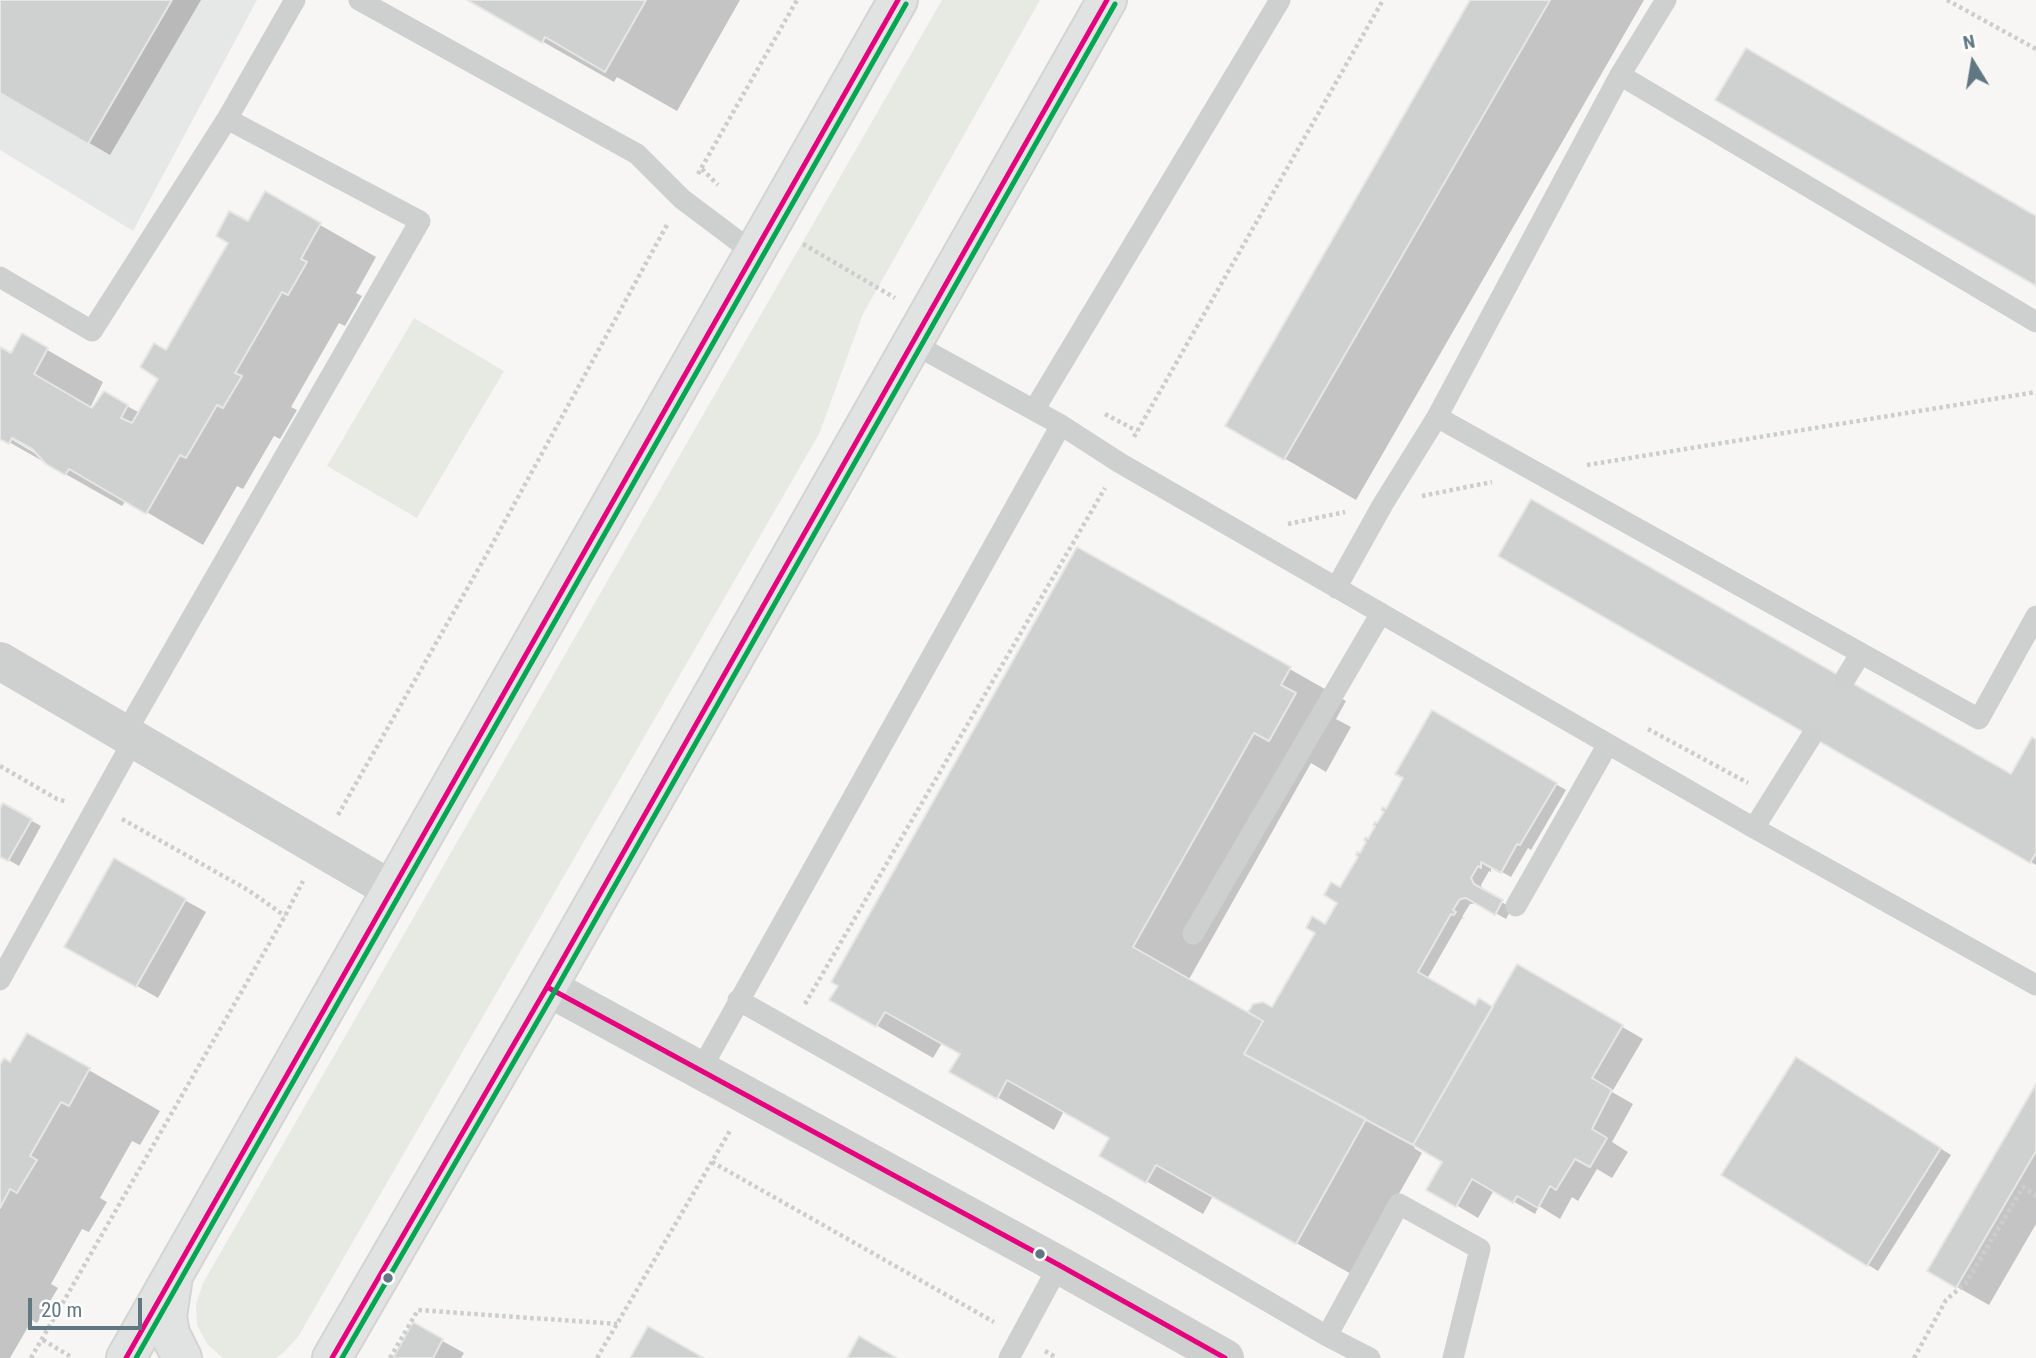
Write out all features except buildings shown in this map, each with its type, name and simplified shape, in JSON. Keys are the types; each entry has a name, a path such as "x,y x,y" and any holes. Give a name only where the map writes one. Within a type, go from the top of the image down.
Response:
{"main road":[{"path":"126,1358 898,0"},
{"path":"333,1356 547,987 1107,0"},
{"path":"179,1265 168,1300 167,1316 170,1334 182,1358"}],"street":[{"path":"0,661 392,890"},
{"path":"547,987 1225,1358"}],"lane":[{"path":"0,277 92,331 227,119 295,0"},
{"path":"359,0 637,154 682,199 754,253"},
{"path":"1034,410 1280,0"},
{"path":"1336,588 1437,416 1620,75 1666,0"},
{"path":"1620,75 2036,322"},
{"path":"0,980 94,811 130,736 420,221 227,119"},
{"path":"912,343 1061,425 1120,463 1754,828 2036,985"},
{"path":"1437,416 1979,719 2036,616"},
{"path":"700,1071 1061,425"},
{"path":"1193,934 1381,613"},
{"path":"1846,679 1861,653"},
{"path":"1754,828 1811,737"},
{"path":"1516,906 1608,744"},
{"path":"738,1000 1370,1358"},
{"path":"1327,1336 1399,1204 1480,1249 1453,1358"},
{"path":"1009,1358 1059,1265"}],"path":[{"path":"31,1358 285,916 320,847 488,552 682,199 797,0"},
{"path":"1130,444 1383,0"},
{"path":"1947,0 2036,49"},
{"path":"0,766 57,799 123,820 248,890 285,916"},
{"path":"790,1029 807,1001"},
{"path":"597,1358 750,1097"},
{"path":"712,1162 1057,1358"},
{"path":"1914,1358 1946,1300 1966,1283 2023,1187 2036,1196"},
{"path":"390,1358 418,1310 617,1324"},
{"path":"43,1340 73,1358"}],"shaded area":[{"path":"0,0 257,0 133,231 0,150"},
{"path":"942,0 1040,0 863,314 819,434 298,1337 276,1358 223,1358 207,1344 197,1325 196,1304 203,1283"},
{"path":"414,318 504,371 417,518 327,466"}],"transit line":[{"path":"126,1358 898,0"},
{"path":"332,1358 547,987 1107,0"},
{"path":"136,1358 906,4"},
{"path":"342,1358 555,991 1115,4"},
{"path":"547,987 1225,1358"}]}
